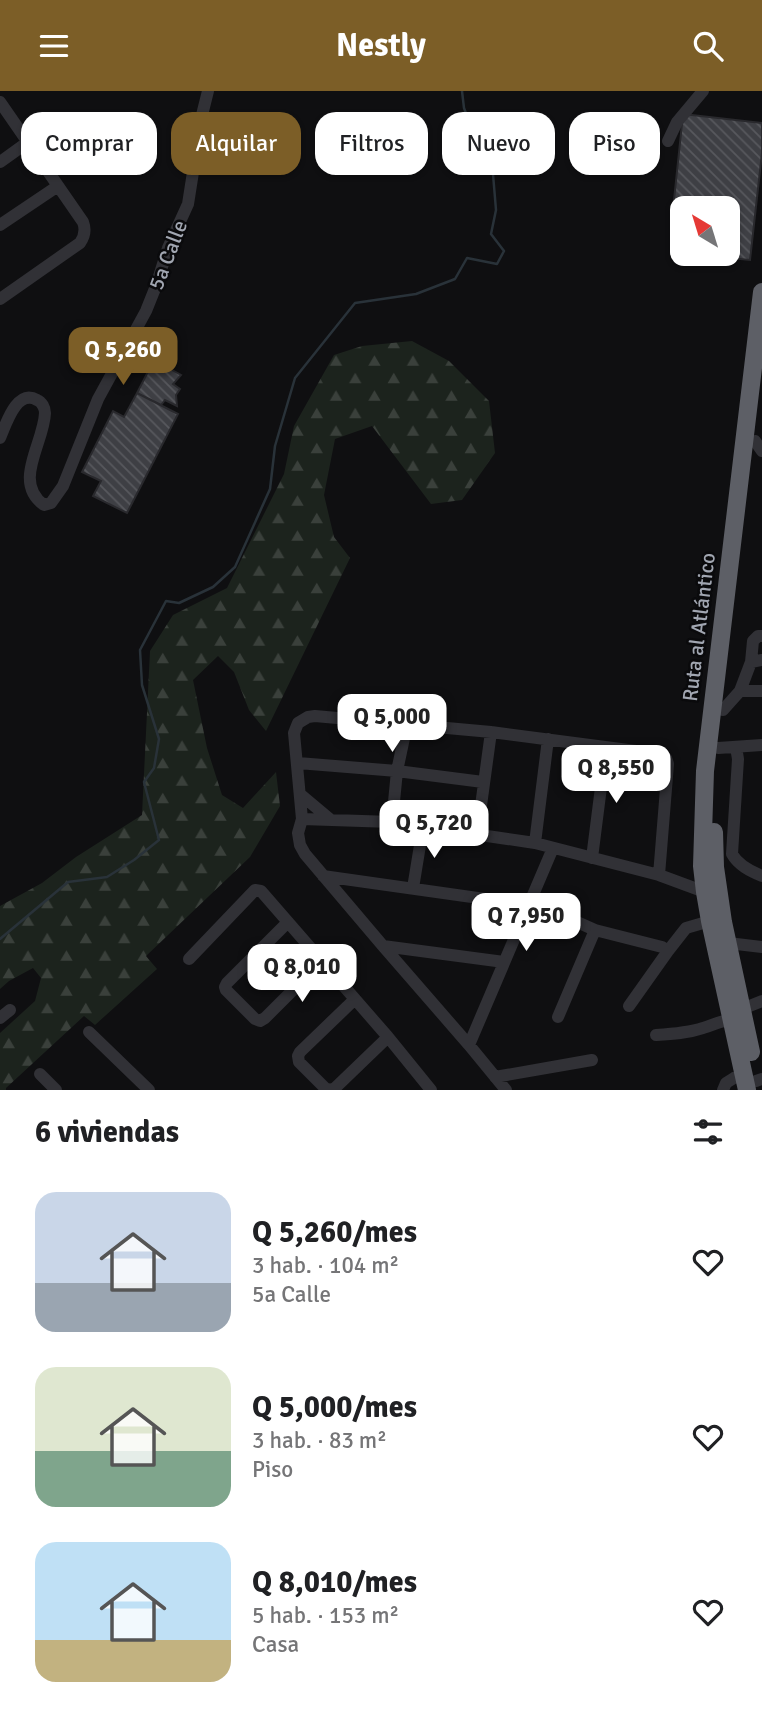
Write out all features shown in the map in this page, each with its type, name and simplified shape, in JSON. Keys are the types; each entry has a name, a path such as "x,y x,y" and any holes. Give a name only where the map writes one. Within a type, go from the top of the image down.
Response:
{"highway":[{"name":"Ruta al Atlántico","path":"753,1083 711,925 702,866 705,771 762,292"},
{"name":"Ruta al Atlántico","path":"753,1083 755,1035 737,1015 715,867 714,811 718,748 758,446 762,381"}],"street":[{"name":"5a Calle","path":"0,437 19,401 29,398 38,400 44,407 41,432 29,475 30,485 39,501 44,505 51,503 64,486 98,399 146,311 168,248 188,204 208,91"},
{"path":"668,141 677,122 702,91"},
{"path":"0,102 21,132"},
{"path":"0,162 21,147"},
{"path":"0,299 80,243 85,234 83,222 51,175"},
{"path":"0,225 58,185"},
{"path":"723,710 734,700 756,661 753,641 762,636"},
{"path":"740,691 762,691"},
{"path":"506,1090 305,854 298,834 302,819 294,733 298,723 315,716 491,732 659,754 666,758 668,764 659,875"},
{"path":"392,822 397,771 407,724"},
{"path":"477,835 491,732"},
{"path":"535,843 548,739"},
{"path":"718,748 762,745"},
{"path":"736,747 738,759 732,854 734,859 747,869 762,876"},
{"path":"592,858 606,748"},
{"path":"298,763 397,771 483,782"},
{"path":"300,794 331,820"},
{"path":"302,819 392,822 535,843 659,875 705,892"},
{"path":"413,888 423,827"},
{"path":"469,1045 553,848"},
{"path":"323,876 528,905"},
{"path":"189,959 255,890 261,891 431,1090"},
{"path":"568,918 595,930 662,947 668,951"},
{"path":"288,922 227,983 226,990 260,1021 322,961"},
{"path":"629,1006 686,927 711,925"},
{"path":"558,1017 595,930"},
{"path":"728,943 762,947"},
{"path":"383,946 504,963"},
{"path":"355,999 300,1052 299,1062 330,1090 388,1037"},
{"path":"656,1035 682,1034 706,1027 737,1015 762,1001"},
{"path":"89,1032 149,1090"},
{"path":"495,1077 592,1060"},
{"path":"40,1074 56,1090"},
{"path":"723,1090 726,1083 734,1078 753,1083"},
{"path":"411,1090 422,1080"}],"green space":[{"path":"412,341 449,361 489,401 495,453 462,500 431,504 372,426 335,439 324,495 334,537 350,558 266,731 249,710 234,672 218,656 193,680 207,748 222,795 243,808 276,772 280,806 250,857 146,956 157,969 95,1025 84,1016 6,1090 0,1090 0,1033 35,1001 41,978 33,968 0,989 0,906 42,883 76,857 142,815 150,651 173,615 227,588 284,474 294,426 334,355 362,346"}],"building":[{"path":"683,114 762,123 762,153 750,260 740,259 740,196 674,196"},
{"path":"154,360 181,375 173,384 180,389 176,395 177,406 165,400 161,405 137,393"},
{"path":"137,393 178,414 127,513 93,496 101,481 82,472 113,411 124,417"}],"waterway":[{"path":"0,939 68,882 107,877 159,840 144,782 154,768 159,739 142,685 140,650 166,601 179,603 213,587 235,567 270,489 275,446 295,378 355,303 416,294 455,279 467,258 497,264 504,251 491,234 496,210 492,162 478,145 464,108 462,91"}]}
